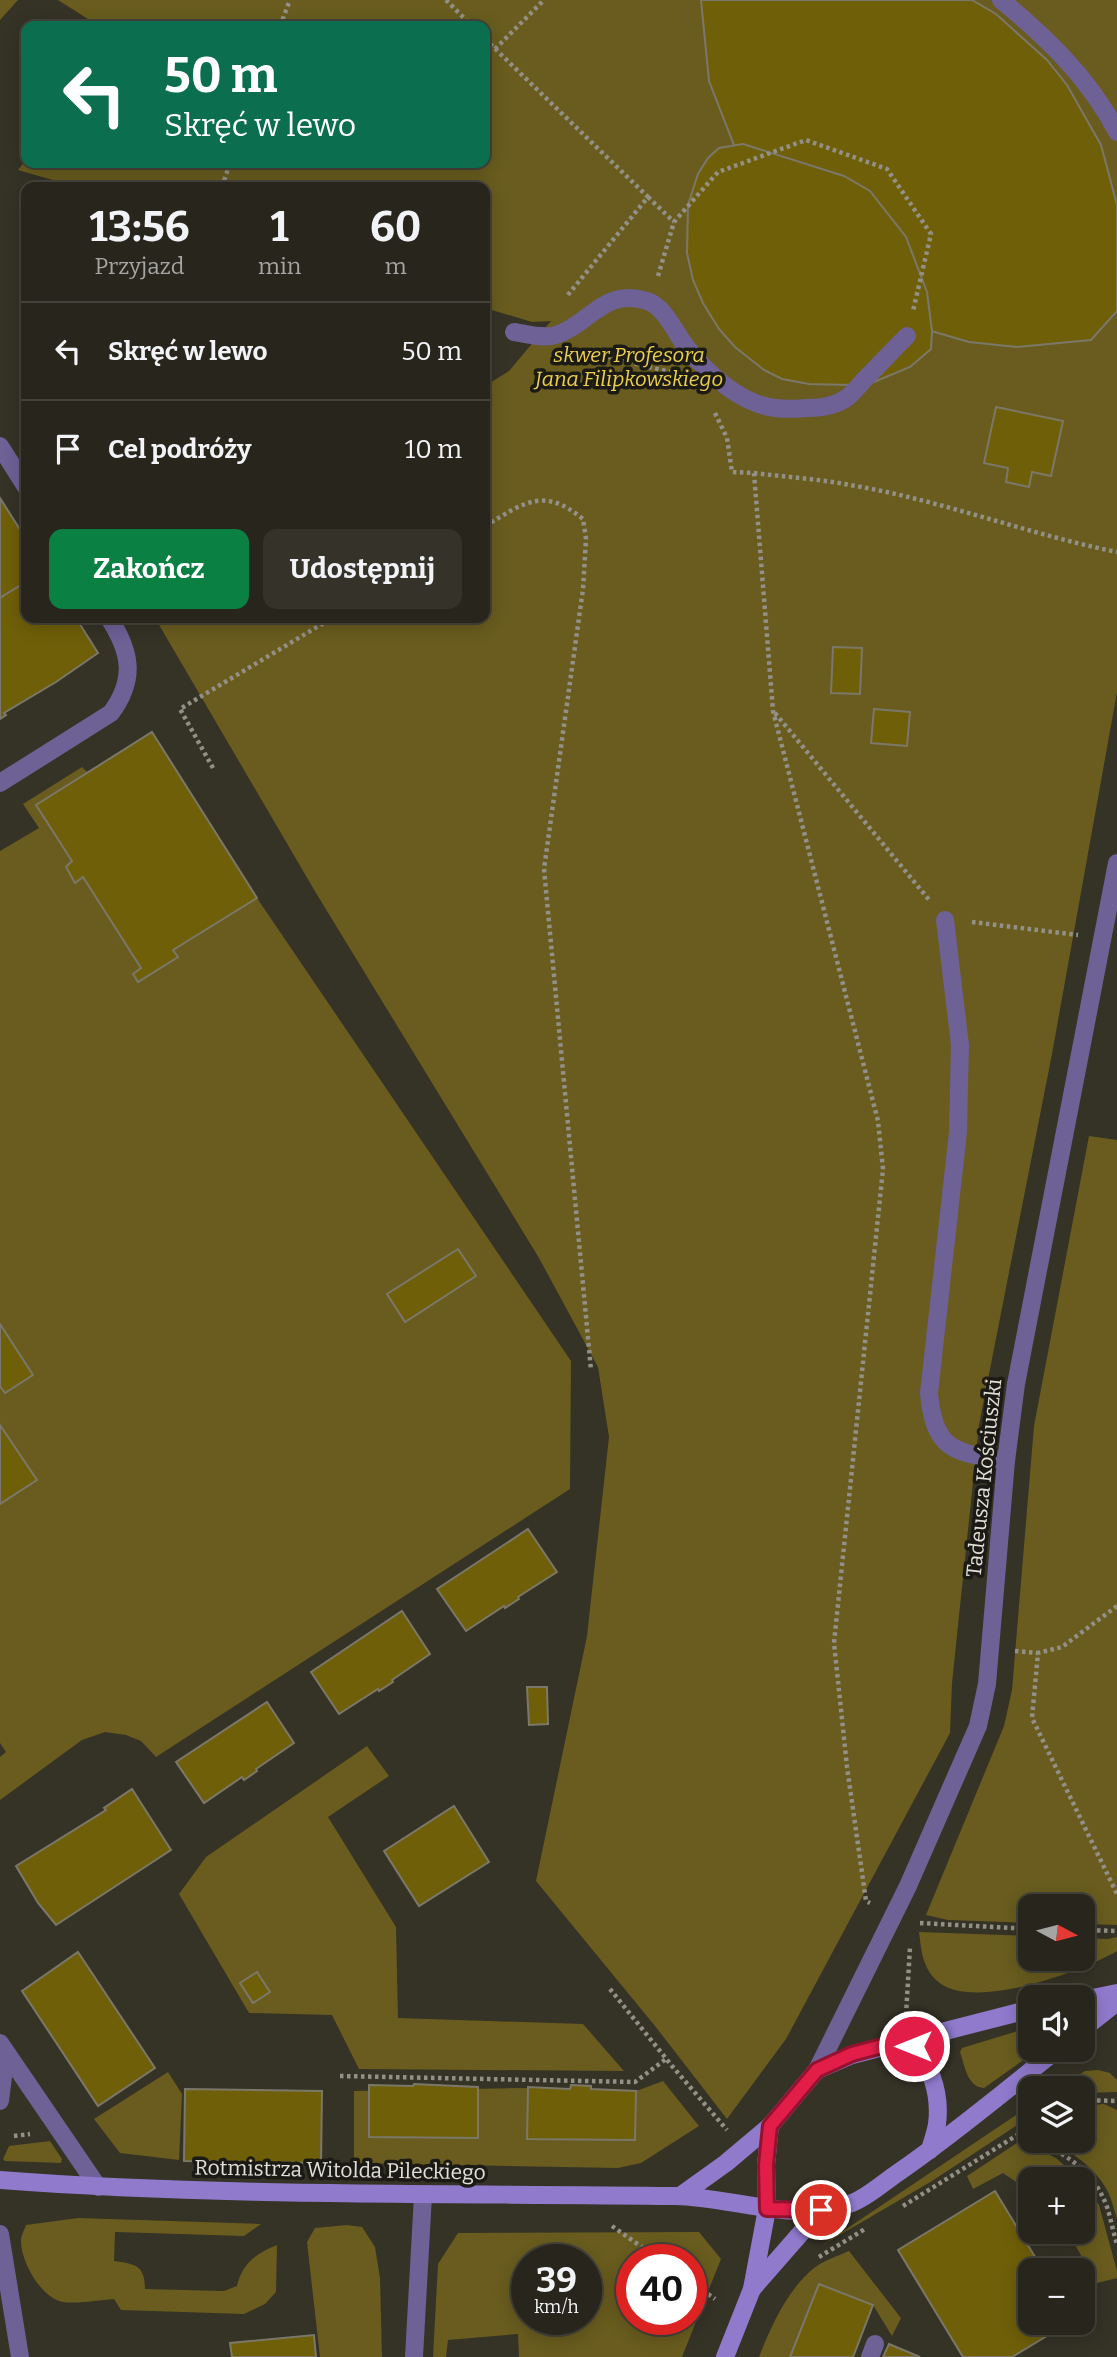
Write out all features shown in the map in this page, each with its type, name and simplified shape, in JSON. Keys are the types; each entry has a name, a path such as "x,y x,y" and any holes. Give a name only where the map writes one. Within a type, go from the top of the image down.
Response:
{"street":[{"path":"1001,0 1041,33 1078,74 1117,132"},
{"path":"514,332 547,337 565,331 602,305 618,299 650,301 702,366 749,399 773,408 825,407 848,397 907,335"},
{"path":"0,446 21,479"},
{"path":"0,783 111,713 127,679 128,656 113,623"},
{"name":"Tadeusza Kościuszki","path":"817,2070 903,1917 978,1726 987,1684 1006,1461 1016,1384 1117,863"},
{"path":"945,920 960,1045 958,1132 929,1393 931,1415 940,1436 959,1452 1006,1461"},
{"path":"1095,1998 1117,1993"},
{"path":"1095,2019 1117,2002"},
{"path":"680,2196 726,2163 770,2126 817,2070 852,2054 1018,2012"},
{"path":"905,2040 922,2056 935,2090 937,2122 930,2150"},
{"path":"0,2101 3,2048"},
{"path":"3,2048 57,2123 98,2187"},
{"path":"767,2209 821,2210 854,2203 930,2150 1042,2062"},
{"path":"725,2357 752,2289 767,2209 766,2165 770,2126"},
{"name":"Rotmistrza Witolda Pileckiego","path":"0,2180 98,2187 423,2195 680,2196 767,2209"},
{"path":"414,2357 423,2195"},
{"path":"752,2289 821,2210"},
{"path":"0,2234 20,2357"}],"path":[{"path":"282,21 290,0"},
{"path":"446,0 467,21"},
{"path":"495,49 544,0"},
{"path":"490,44 674,222"},
{"path":"650,301 674,222 718,172 806,140 887,169 932,234 907,335"},
{"path":"562,302 648,197"},
{"path":"565,331 582,346 612,358 667,370 675,375"},
{"path":"711,407 727,438 732,472 754,472 851,485 1072,543 1117,552"},
{"path":"754,472 773,711 878,1121 882,1157 880,1217 834,1643 847,1767 866,1901 920,1923 1018,1928"},
{"path":"490,523 522,504 546,500 567,506 583,519 586,539 583,589 544,869 591,1370"},
{"path":"214,768 180,709 324,623"},
{"path":"773,711 945,920 1103,938"},
{"path":"1117,1606 1062,1647 1038,1653 1032,1718 1117,1895"},
{"path":"903,1917 905,2040"},
{"path":"1096,1930 1117,1931"},
{"path":"610,1989 727,2131"},
{"path":"340,2076 635,2082 666,2059"},
{"path":"1095,2100 1117,2101"},
{"path":"894,2211 1018,2135"},
{"path":"1059,2153 1079,2165 1093,2181 1106,2204 1117,2244"},
{"path":"817,2258 871,2225"},
{"path":"612,2226 638,2244"},
{"path":"707,2293 715,2299"}],"green space":[{"path":"0,0 18,0 0,20"},
{"name":"skwer Profesora Jana Filipkowskiego","path":"58,0 1117,0 1117,692 1052,1054 979,1425 952,1683 950,1733 786,2039 727,2119 536,1881 587,1636 609,1437 598,1367 539,1258 316,893 158,623 490,623 490,383 509,371 551,321 532,322 490,309 490,182 60,182 18,170 21,166 490,168 490,21 91,21"},
{"path":"152,732 257,898 571,1361 570,1489 156,1757 141,1741 126,1735 105,1732 82,1740 0,1800 0,1757 6,1752 0,1743 0,851 39,828 23,804 82,767 87,772"},
{"path":"1089,1136 1117,1140 1117,1925 1096,1924 1096,1894 1018,1894 1018,1923 948,1920 926,1915 1004,1726 1012,1690 1034,1426"},
{"path":"367,1746 389,1776 328,1817 396,1927 398,2018 583,2024 624,2071 359,2069 332,2015 249,2013 179,1894 206,1857"},
{"path":"919,1932 1018,1936 1018,1971 1072,1971 1018,1987 971,1992 950,1988 934,1978 921,1950"},
{"path":"1117,1937 1117,1951 1096,1962 1096,1939"},
{"path":"1018,2031 1018,2062 1021,2062 984,2088 978,2087 970,2080 965,2069 960,2052 962,2048"},
{"path":"1085,2071 1110,2073 1117,2080 1117,2092 1095,2093 1095,2076 1077,2076"},
{"path":"168,2072 182,2094 179,2160 120,2153 94,2119"},
{"path":"663,2081 699,2126 641,2163 618,2168 354,2163 354,2091 517,2088 639,2090"},
{"path":"1104,2104 1117,2110 1117,2219 1108,2192 1095,2173 1095,2167 1089,2167 1072,2153 1095,2153 1095,2105"},
{"path":"1018,2114 1018,2125 932,2181 821,2246"},
{"path":"50,2141 62,2159 61,2163 3,2159 9,2146"},
{"path":"1018,2142 1018,2153 1045,2153 1066,2167 1018,2167 1018,2183 1003,2173 973,2189 967,2176"},
{"path":"1095,2200 1099,2205 1117,2278 1097,2283 1095,2258 1083,2258 1074,2244 1095,2244"},
{"path":"78,2218 261,2224 244,2236 115,2232 114,2261 128,2263 141,2270 145,2289 224,2291 237,2286 242,2271 251,2260 277,2245 276,2292 265,2304 244,2314 121,2310 114,2299 63,2302 47,2294 34,2278 24,2259 21,2241 26,2225"},
{"path":"347,2225 362,2227 375,2247 380,2278 382,2357 320,2357 307,2242 315,2228"},
{"path":"699,2232 721,2259 707,2294 707,2244 616,2244 616,2335 691,2335 682,2357 519,2357 518,2335 602,2335 602,2244 511,2244 511,2335 448,2340 446,2357 433,2357 438,2264 458,2233"},
{"path":"849,2251 901,2318 892,2336 873,2305 819,2284 790,2357 759,2357 775,2321 796,2286 818,2265"}],"building":[{"path":"701,0 972,0 996,14 1047,60 1067,85 1101,145 1117,205 1117,311 1091,340 1017,347 969,342 921,328 868,301 837,279 805,250 773,210 751,178 734,145 709,81"},
{"path":"743,144 844,176 870,191 906,237 927,292 932,331 931,349 910,367 874,382 851,385 809,384 782,379 764,370 735,347 719,329 693,280 687,253 688,205 698,174 708,158 719,148"},
{"path":"996,407 1063,421 1051,476 1032,472 1029,487 1006,482 1008,468 984,463"},
{"path":"0,498 21,531 21,585 0,598"},
{"path":"21,585 21,623 79,623 98,653 4,713 6,715 0,719 0,598"},
{"path":"833,647 862,648 860,694 831,693"},
{"path":"874,709 910,712 907,746 871,743"},
{"path":"152,732 257,898 173,950 178,957 138,982 133,974 141,968 83,877 75,883 66,867 72,861 36,805"},
{"path":"458,1249 476,1276 405,1322 387,1294"},
{"path":"0,1324 33,1375 5,1393 0,1386"},
{"path":"0,1425 37,1480 0,1504"},
{"path":"528,1529 557,1572 466,1631 437,1589"},
{"path":"402,1611 430,1654 392,1680 393,1682 339,1714 311,1672"},
{"path":"527,1687 547,1687 548,1724 529,1725"},
{"path":"267,1702 294,1743 244,1780 242,1777 204,1803 176,1762"},
{"path":"132,1789 171,1850 56,1925 38,1903 16,1866 106,1810 104,1808"},
{"path":"454,1806 489,1862 419,1906 384,1851"},
{"path":"78,1952 155,2068 98,2106 22,1991"},
{"path":"257,1972 270,1992 253,2003 240,1983"},
{"path":"369,2085 478,2087 478,2138 369,2137"},
{"path":"571,2085 591,2086 591,2089 636,2091 635,2140 527,2139 528,2087 570,2089"},
{"path":"185,2089 322,2091 321,2163 184,2161"},
{"path":"995,2191 1018,2229 1018,2244 1027,2244 1036,2258 1018,2258 1018,2335 1048,2335 1012,2357 963,2357 898,2250"},
{"path":"819,2284 873,2305 853,2357 790,2357"},
{"path":"314,2335 316,2357 232,2357 230,2343"},
{"path":"889,2344 920,2357 883,2357"}],"route":[{"path":"821,2210 767,2209 766,2165 770,2126 817,2070 852,2054 905,2040 914,2046"}]}
